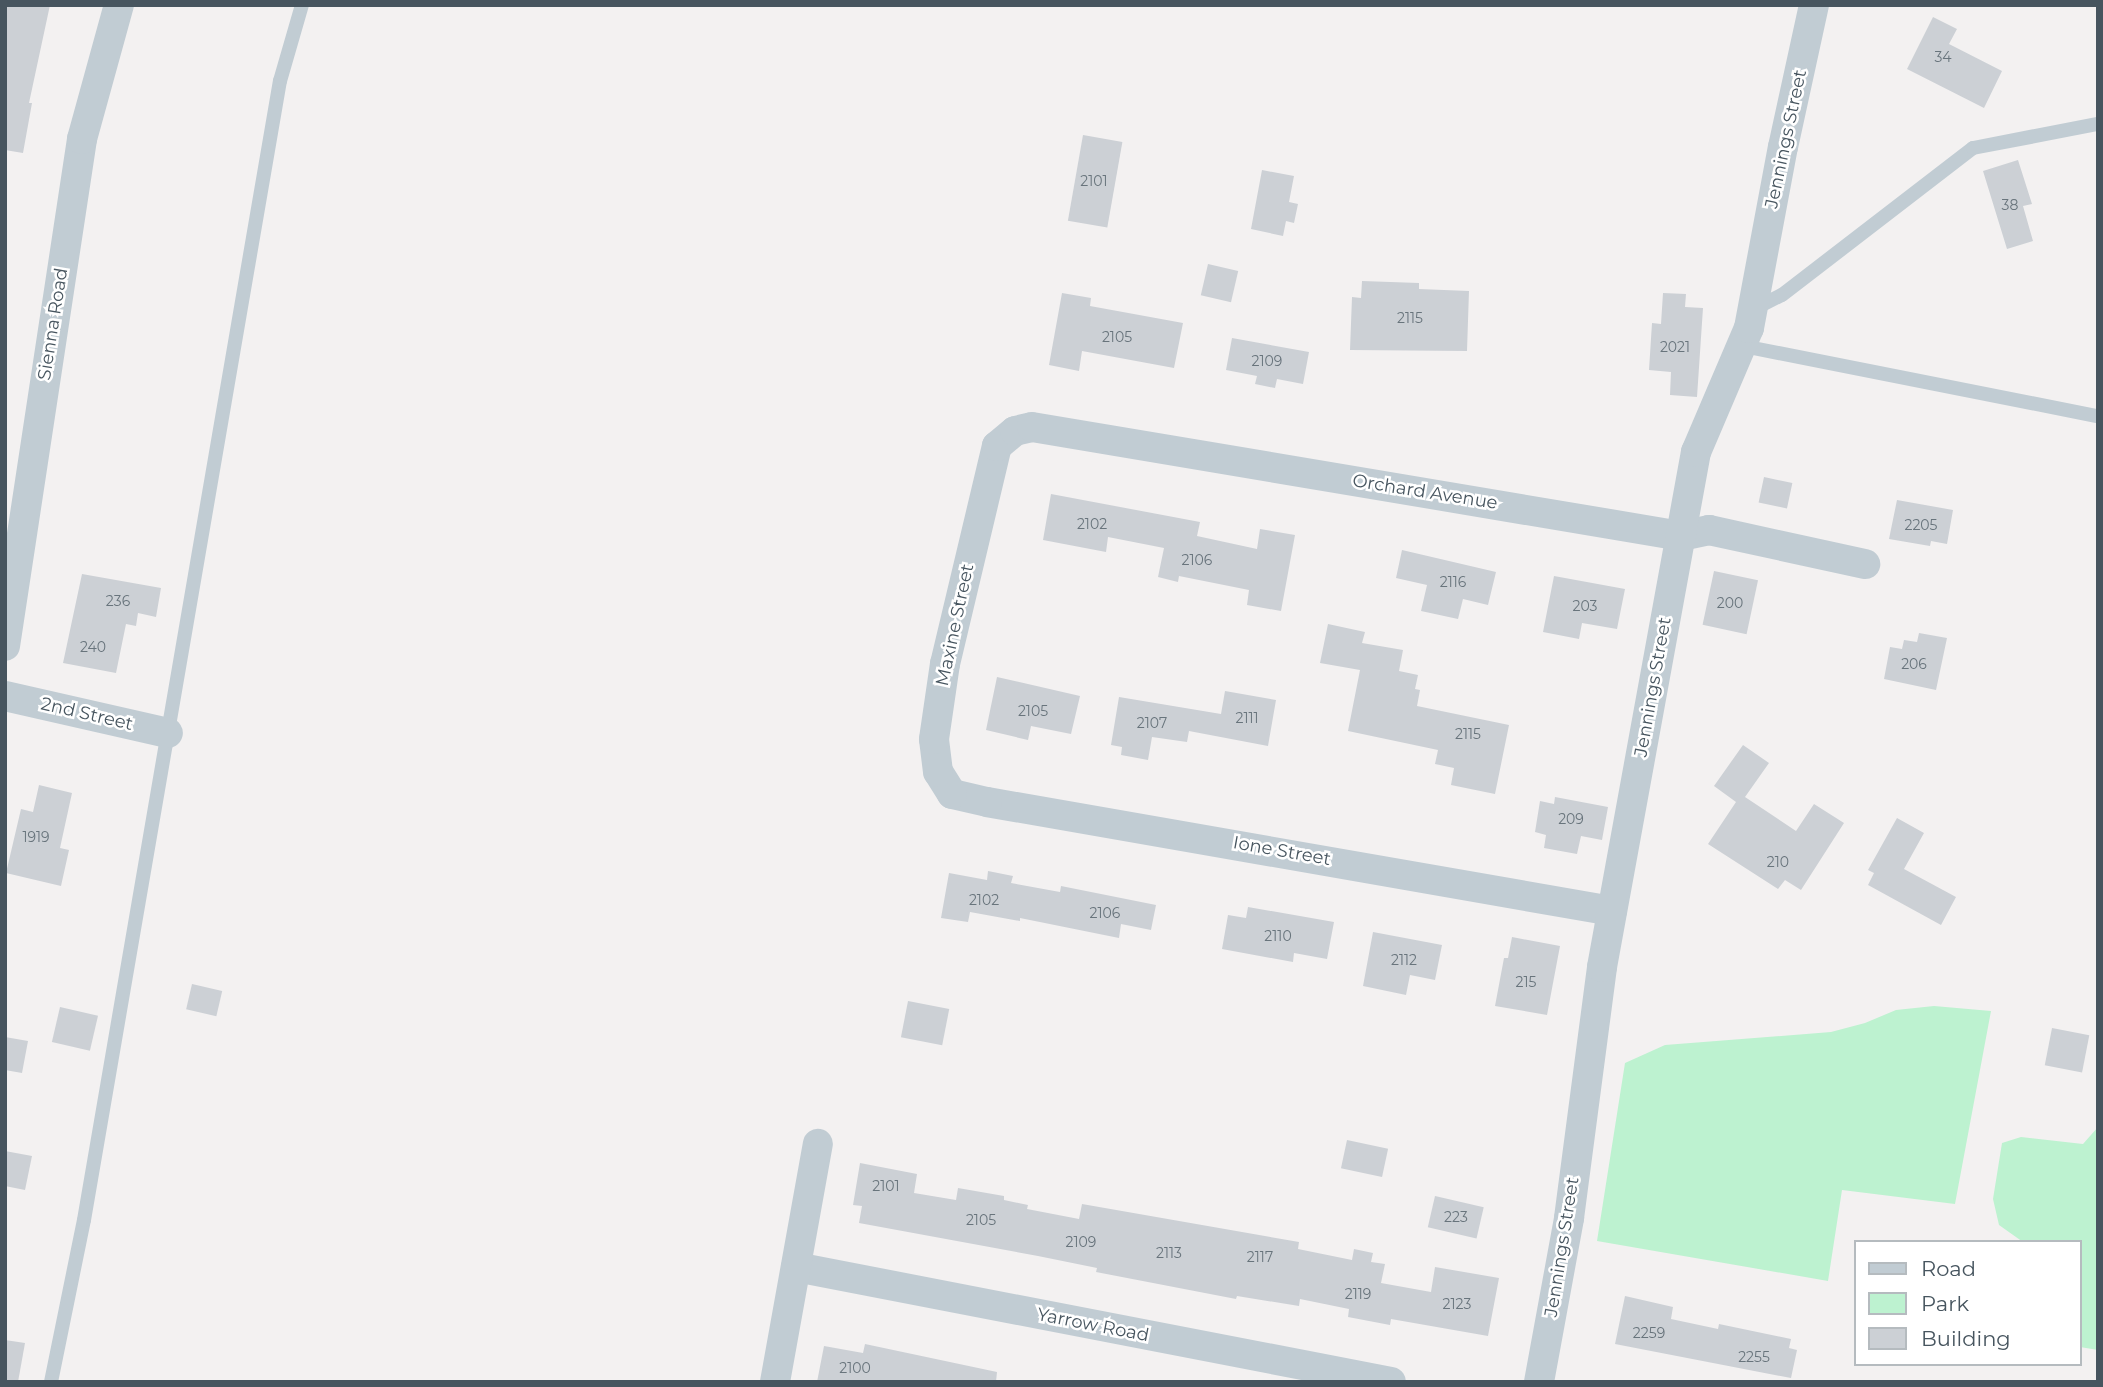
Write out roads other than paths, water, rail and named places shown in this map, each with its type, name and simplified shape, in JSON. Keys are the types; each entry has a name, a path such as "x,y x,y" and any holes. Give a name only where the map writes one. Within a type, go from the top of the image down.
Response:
{"street":[{"name":"Sienna Road","path":"5,646 82,139 119,5"},
{"name":"Jennings Street","path":"1539,1382 1569,1218 1612,911 1696,452 1710,412 1743,346 1753,310 1783,147 1814,5"},
{"name":"Orchard Avenue","path":"994,453 1011,433 1032,427 1681,536 1709,530 1865,564"},
{"name":"Maxine Street","path":"952,794 938,772 934,739 945,664 994,453"},
{"name":"2nd Street","path":"5,696 168,733"},
{"name":"Ione Street","path":"952,794 1612,911"},
{"path":"775,1382 818,1144"},
{"name":"Yarrow Road","path":"796,1267 1391,1382"}],"lane":[{"path":"51,1382 86,1206 281,81 302,5"},
{"path":"1753,310 1782,295 1973,148 2098,124"},
{"path":"1743,346 2098,416"}]}
